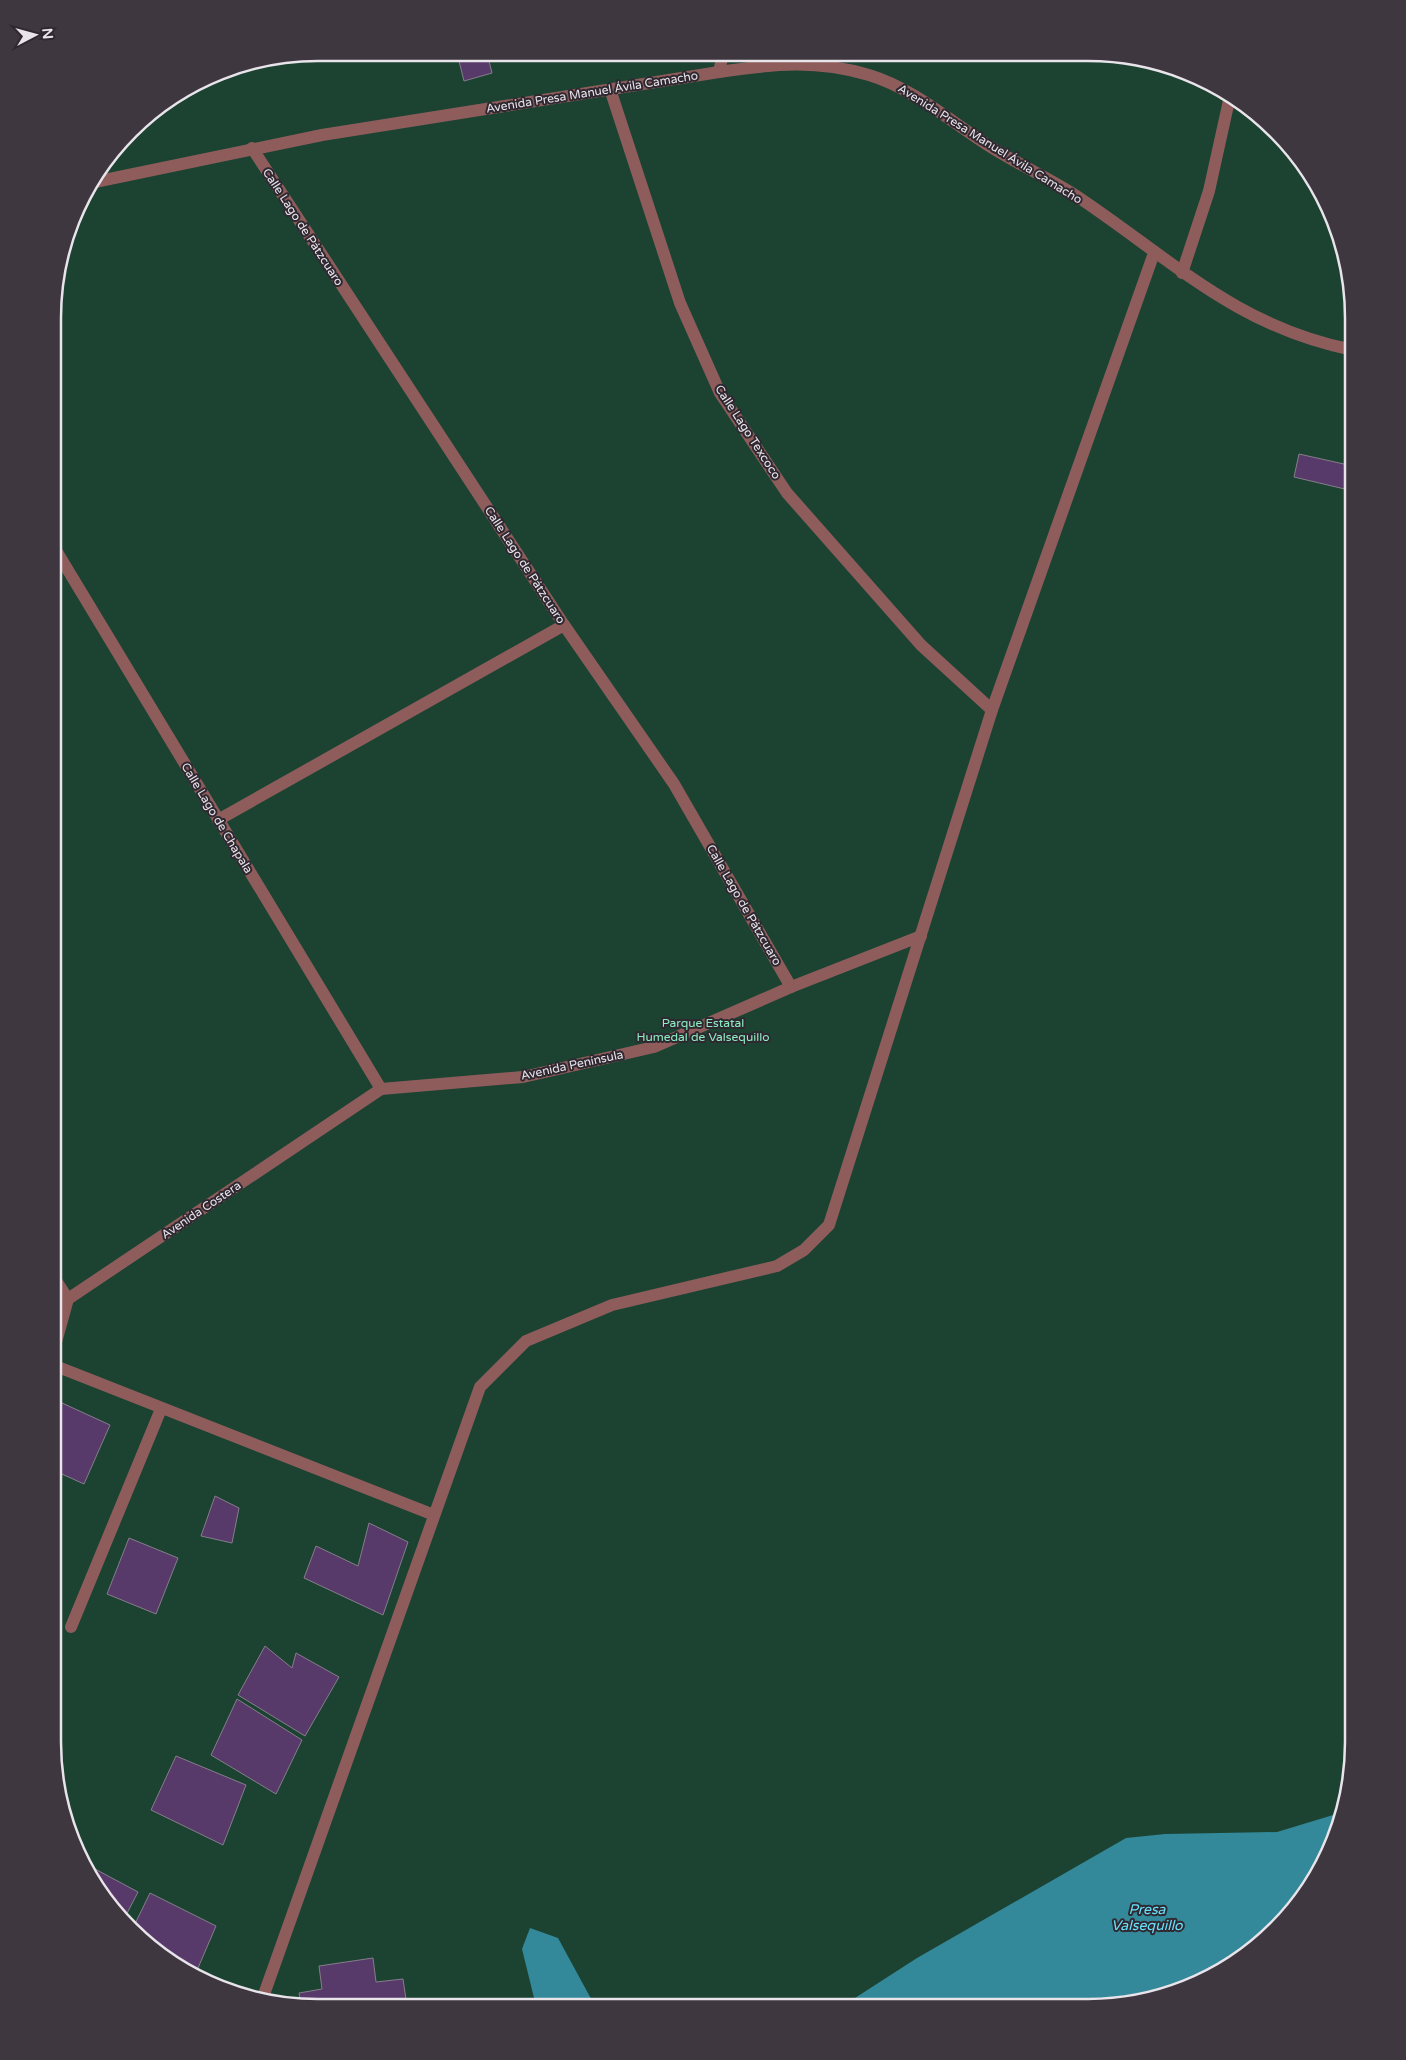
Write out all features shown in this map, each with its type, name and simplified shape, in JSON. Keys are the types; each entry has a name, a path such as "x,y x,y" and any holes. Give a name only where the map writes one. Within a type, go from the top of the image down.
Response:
{"street":[{"path":"720,72 722,61"},
{"name":"Avenida Presa Manuel Ávila Camacho","path":"102,180 252,148 720,72 772,64 804,63 870,75 893,85 988,146 1074,195 1182,273 1237,308 1268,324 1315,342 1345,348"},
{"name":"Calle Lago Texcoco","path":"610,89 680,303 720,393 787,493 921,645 992,710"},
{"path":"1182,273 1209,190 1228,103"},
{"name":"Calle Lago de Pátzcuaro","path":"252,148 564,625 674,784 791,987"},
{"path":"264,1993 480,1387 526,1341 612,1305 777,1266 804,1250 829,1225 992,710 1154,253"},
{"name":"Calle Lago de Chapala","path":"61,558 381,1090"},
{"path":"218,820 564,625"},
{"name":"Avenida Península","path":"381,1090 522,1077 654,1047 791,987 921,936"},
{"name":"Avenida Costera","path":"68,1299 381,1090"},
{"path":"61,1288 68,1299 61,1324"},
{"path":"61,1368 434,1515"},
{"path":"70,1627 161,1409"}],"green space":[{"name":"Parque Estatal Humedal de Valsequillo","path":"1088,61 1122,63 1154,70 1186,81 1202,88 1244,114 1270,136 1292,162 1318,204 1331,235 1340,268 1345,318 1345,1742 1343,1776 1336,1808 1325,1840 1318,1856 1292,1898 1270,1924 1244,1946 1202,1972 1171,1985 1138,1994 1088,1999 318,1999 284,1997 252,1990 220,1979 204,1972 162,1946 136,1924 114,1898 88,1856 75,1825 66,1792 61,1742 61,318 63,284 75,235 88,204 114,162 136,136 162,114 204,88 252,70 284,63"}],"water":[{"name":"Presa Valsequillo","path":"1334,1815 1325,1840 1310,1870 1292,1898 1270,1924 1231,1955 1202,1972 1171,1985 1122,1997 1088,1999 853,1999 917,1958 1126,1838 1165,1834 1277,1832"},
{"path":"530,1928 558,1938 591,1999 534,1999 522,1949"}],"building":[{"path":"459,61 489,61 492,73 464,81"},
{"path":"1299,454 1345,464 1345,489 1294,477"},
{"path":"62,1403 110,1425 84,1484 61,1474"},
{"path":"215,1496 239,1508 232,1543 201,1536"},
{"path":"369,1523 408,1542 383,1615 304,1578 316,1546 358,1566"},
{"path":"129,1538 178,1558 156,1614 107,1594"},
{"path":"265,1646 292,1668 296,1653 339,1677 305,1736 238,1695"},
{"path":"237,1699 302,1740 276,1794 211,1755"},
{"path":"176,1756 246,1785 223,1845 151,1810"},
{"path":"96,1869 138,1892 127,1913 114,1898"},
{"path":"150,1893 216,1926 198,1968 162,1946 135,1923"},
{"path":"373,1958 376,1982 403,1979 406,1999 300,1998 299,1993 322,1989 319,1966"}]}
